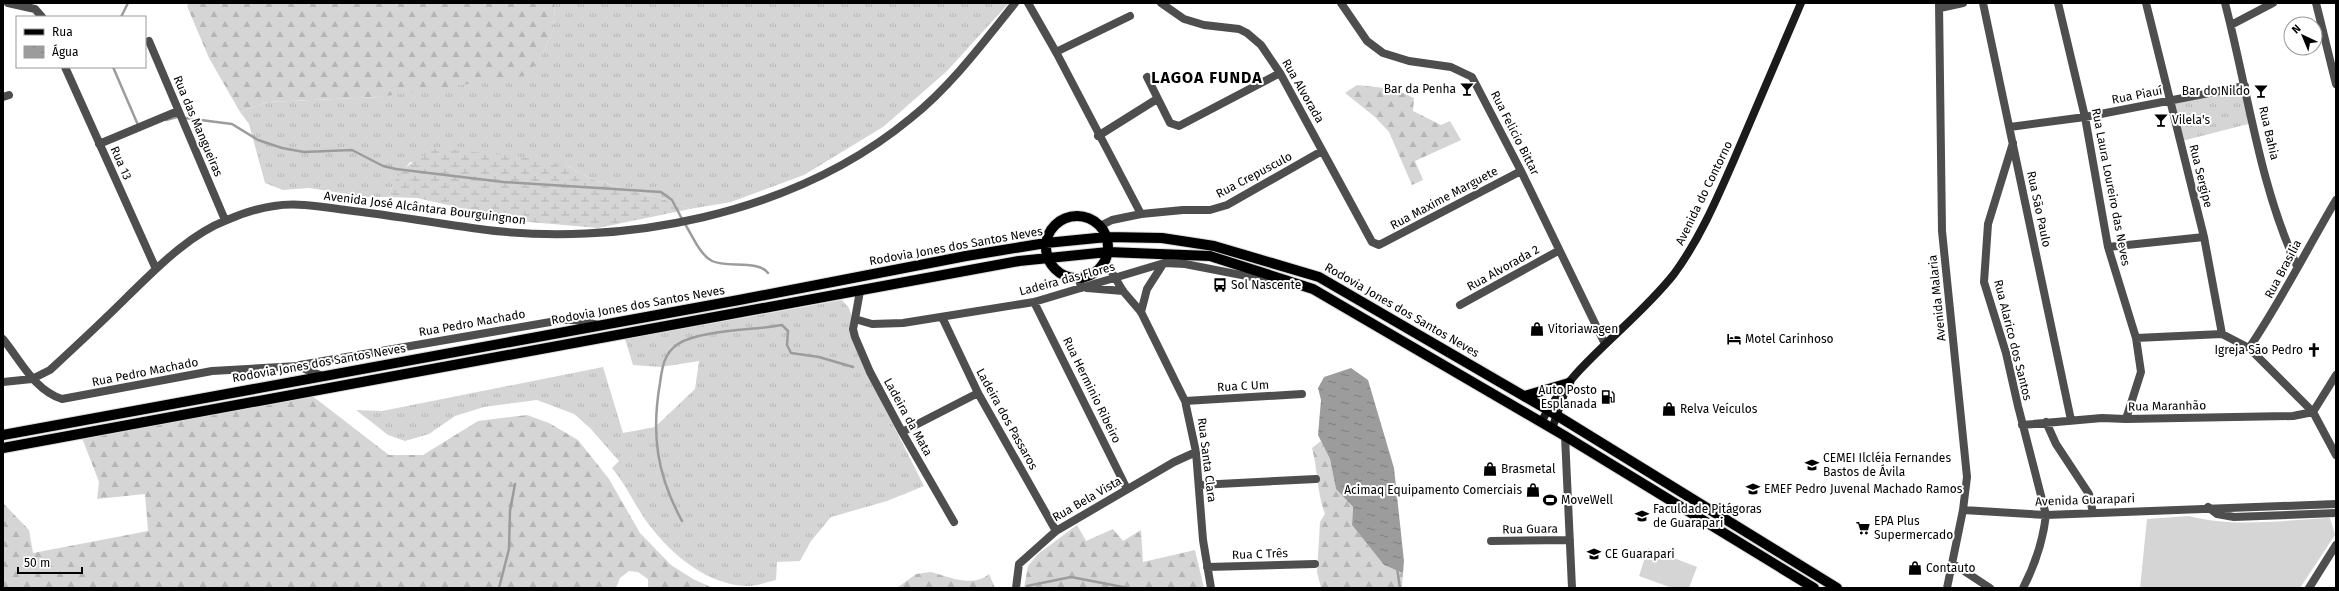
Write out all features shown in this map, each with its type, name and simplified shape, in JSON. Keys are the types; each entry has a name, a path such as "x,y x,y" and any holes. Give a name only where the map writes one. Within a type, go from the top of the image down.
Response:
{"main road":[{"name":"Avenida do Contorno","path":"1541,422 1552,412 1569,383 1605,344 1653,298 1694,246 1746,133 1800,3"},
{"path":"1068,217 1086,217 1100,226 1107,237 1106,256 1096,272 1080,283 1058,272 1047,258 1046,243 1054,226 1068,217"},
{"name":"Rodovia Jones dos Santos Neves","path":"3,435 602,326 966,256 1046,243 1107,237 1162,238 1214,246 1319,277 1552,412 1837,588"},
{"name":"Rodovia Jones dos Santos Neves","path":"3,448 1047,258 1106,256 1210,256 1313,289 1565,436 1814,588"},
{"path":"1525,396 1569,383"},
{"name":"Avenida do Contorno","path":"1552,412 1552,429"},
{"path":"1781,568 1788,558"}],"street":[{"path":"8,3 35,9 41,16"},
{"name":"Avenida José Alcântara Bourguingnon","path":"32,379 50,370 156,269 186,243 225,220 275,206 300,205 360,211 504,233 565,236 648,227 712,215 800,185 881,141 927,104 974,54 1015,3"},
{"path":"1028,3 1056,52 1098,136 1141,214"},
{"name":"Rua Alvorada","path":"1161,3 1174,14 1188,21 1239,29 1247,33 1261,45 1280,73 1372,242 1379,246"},
{"path":"1342,5 1351,3"},
{"path":"1940,5 1963,3"},
{"name":"Rua São Paulo","path":"1983,3 2071,420"},
{"name":"Rua Laura Loureiro das Neves","path":"2058,3 2086,117 2108,247 2136,338 2141,372 2126,419"},
{"name":"Rua Sergipe","path":"2146,3 2204,237 2222,334"},
{"name":"Rua Bahia","path":"2226,3 2268,186 2285,239 2297,266"},
{"path":"2231,25 2273,3"},
{"path":"2316,3 2336,84"},
{"name":"Rua Felicio Bittar","path":"1342,5 1367,41 1383,53 1409,62 1451,67 1472,77 1521,171 1558,251 1605,344"},
{"name":"Avenida Malaria","path":"1940,5 1942,231 1967,477 1963,510 1947,588"},
{"path":"1056,52 1130,16"},
{"name":"Rua das Mangueiras","path":"149,41 225,220"},
{"name":"Rua 13","path":"65,68 156,269"},
{"path":"1146,77 1170,123 1179,126 1280,73"},
{"name":"Rua Piauí","path":"2010,127 2086,117 2245,86"},
{"path":"1098,136 1157,99"},
{"path":"99,144 178,111"},
{"name":"Rua Alarico dos Santos","path":"2013,142 1988,224 1984,282 2006,353 2022,425 2046,515 2044,532 2033,568 2023,588"},
{"name":"Rua Crepusculo","path":"1100,226 1112,220 1141,214 1183,210 1210,210 1227,205 1322,151"},
{"name":"Rua Maxime Marguete","path":"1379,246 1521,171"},
{"name":"Rua Brasília","path":"2249,348 2277,307 2297,266 2336,200"},
{"path":"2108,247 2204,237"},
{"name":"Rua Alvorada 2","path":"1460,305 1558,251"},
{"name":"Rua Santa Clara","path":"1106,256 1123,291 1141,312 1185,401 1196,452 1207,567 1211,588"},
{"path":"1141,312 1147,289 1164,264"},
{"name":"Ladeira das Flores","path":"855,319 878,324 942,317 1034,302 1080,283 1116,278 1164,264 1185,264 1313,289"},
{"path":"1080,283 1123,291"},
{"path":"855,319 860,291"},
{"name":"Rua Herminio Ribeiro","path":"1034,302 1127,489"},
{"name":"Ladeira dos Passaros","path":"942,317 978,393 1056,531"},
{"name":"Ladeira da Mata","path":"855,319 854,332 860,350 902,432 954,522"},
{"name":"Rua Pedro Machado","path":"3,339 32,379 48,393 62,399 212,371 298,366 562,320 576,320 602,326"},
{"path":"2136,338 2222,334 2249,348 2313,412 2336,455"},
{"name":"Rua Pedro Machado","path":"298,366 322,376"},
{"path":"2313,412 2336,375"},
{"path":"3,382 32,379"},
{"path":"902,432 978,393"},
{"name":"Rua C Um","path":"1185,401 1302,394"},
{"name":"Rua Maranhão","path":"2022,425 2102,418 2126,419 2293,416 2313,412"},
{"path":"2046,422 2056,444 2089,494 2093,513"},
{"path":"1565,436 1572,588"},
{"name":"Rua Bela Vista","path":"1016,588 1019,564 1056,531 1127,489 1196,452"},
{"path":"1199,485 1316,479"},
{"name":"Avenida Guarapari","path":"1963,510 2046,515 2208,507 2336,504"},
{"name":"Avenida Guarapari","path":"2208,507 2217,514 2234,517 2336,513"},
{"name":"Rua Guara","path":"1491,541 1570,540"},
{"path":"2309,588 2336,545"},
{"path":"1952,563 1990,588"},
{"name":"Rua C Três","path":"1207,567 1315,564"}],"green space":[{"path":"189,3 555,3 553,31 539,61 522,76 379,97 268,102 240,112 209,58 187,6"},
{"path":"555,3 1009,3 947,71 883,127 804,175 731,202 690,209 657,197 594,180 567,166 410,162 392,187 388,197 367,197 309,188 283,190 265,183 249,124 240,112 268,102 379,97 539,61 553,31"},
{"path":"1357,85 1394,89 1414,98 1413,111 1441,125 1450,121 1461,140 1415,161 1423,180 1412,185 1389,132 1375,117 1345,93"},
{"path":"2244,88 2252,123 2182,141 2172,102"},
{"path":"437,148 532,158 567,166 594,180 657,197 690,209 598,228 518,221 417,198 388,197 396,179 407,167 420,157"},
{"path":"842,300 849,308 872,383 924,486 887,501 831,517 811,541 800,561 777,562 776,580 759,585 734,585 720,581 693,567 670,548 650,526 612,468 619,461 590,428 574,414 537,400 484,407 455,416 429,434 405,441 388,435 356,410 382,411 603,367 623,433 655,427 695,389 699,361 661,367 633,365 625,339"},
{"path":"311,395 389,455 423,455 478,421 527,415 549,423 578,440 609,479 640,533 671,565 693,579 713,588 648,588 648,579 638,572 629,571 620,578 616,588 3,588 3,503 29,530 33,553 148,531 145,494 97,499 99,482 82,438"},
{"path":"1321,441 1330,459 1336,489 1353,507 1352,525 1384,565 1403,573 1402,588 1321,588 1317,572 1320,522 1325,514 1320,498 1312,448"},
{"path":"2189,516 2224,522 2259,522 2330,518 2335,535 2300,588 2140,588 2147,519"},
{"path":"1077,525 1086,541 1113,529 1123,541 1141,530 1143,562 1195,550 1204,588 1024,588 1028,566 1038,554"},
{"path":"1648,548 1697,567 1689,588 1672,588 1639,576"},
{"path":"931,572 953,579 968,581 982,578 989,574 995,588 897,588 916,574"}],"water":[{"path":"1351,368 1368,380 1394,468 1404,561 1403,573 1384,565 1352,525 1353,507 1336,489 1330,459 1318,435 1321,400 1318,388 1324,377"}],"waterway":[{"path":"122,16 128,3"},
{"path":"113,68 138,125"},
{"path":"166,120 177,117"},
{"path":"185,118 232,124 258,140 282,148 304,152 352,150 383,166 396,169 503,182 661,192 672,200 682,219"},
{"path":"685,224 700,250 712,261 725,264 750,265 764,269 768,273"},
{"path":"682,521 667,487 662,471 656,437 657,402 664,361 673,348 687,339 713,333 782,325 788,331 787,345 791,353 819,357 853,367"},
{"path":"499,588 509,549 510,511 515,484"},
{"path":"1397,568 1400,588"},
{"path":"1027,586 1071,577 1128,588"}],"place":[{"name":"Bar da Penha","path":"1467,89"},
{"name":"Bar do Nildo","path":"2261,91"},
{"name":"Vilela's","path":"2161,120"},
{"name":"Sol Nascente","path":"1220,285"},
{"name":"Vitoriawagen","path":"1537,329"},
{"name":"Motel Carinhoso","path":"1734,339"},
{"name":"Igreja São Pedro","path":"2314,350"},
{"name":"Auto Posto Esplanada","path":"1608,397"},
{"name":"Relva Veículos","path":"1669,409"},
{"name":"CEMEI Ilcléia Fernandes Bastos de Ávila","path":"1812,465"},
{"name":"Brasmetal","path":"1490,469"},
{"name":"EMEF Pedro Juvenal Machado Ramos","path":"1753,489"},
{"name":"Acimaq Equipamento Comerciais","path":"1533,490"},
{"name":"MoveWell","path":"1550,500"},
{"name":"Faculdade Pitágoras de Guarapari","path":"1642,516"},
{"name":"EPA Plus Supermercado","path":"1863,528"},
{"name":"CE Guarapari","path":"1594,554"},
{"name":"Contauto","path":"1915,568"}],"district":[{"name":"LAGOA FUNDA","path":"1207,77"}]}
